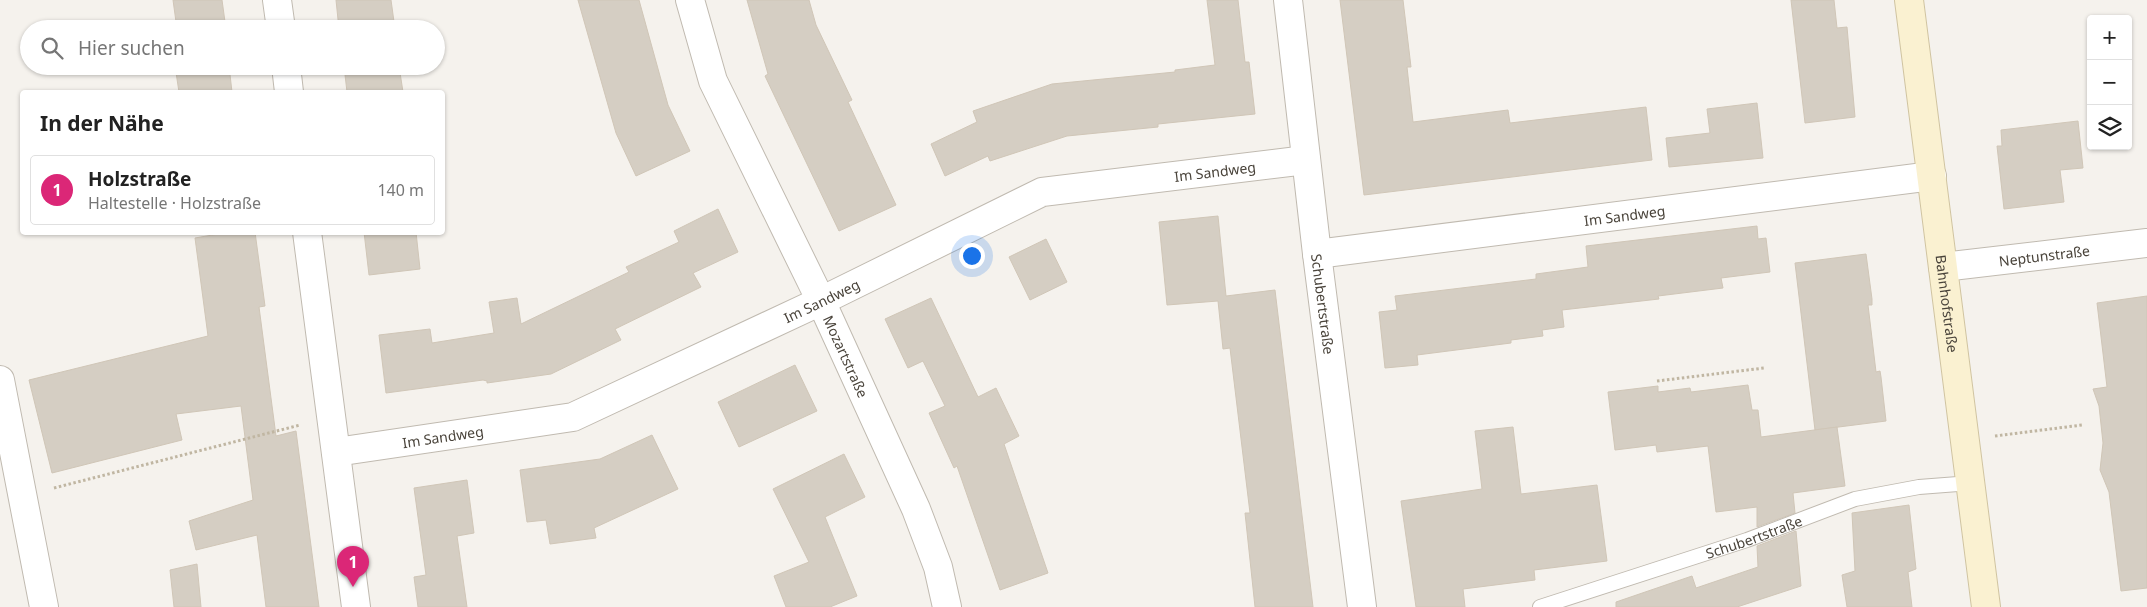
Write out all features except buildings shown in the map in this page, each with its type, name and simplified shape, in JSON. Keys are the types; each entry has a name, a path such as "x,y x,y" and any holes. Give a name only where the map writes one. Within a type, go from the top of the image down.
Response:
{"main road":[{"name":"Bahnhofstraße","path":"1910,0 1986,607"}],"street":[{"path":"277,0 280,20"},
{"name":"Mozartstraße","path":"690,0 713,81 821,301 916,509 938,567 947,607"},
{"name":"Schubertstraße","path":"1288,0 1362,607"},
{"path":"287,75 289,90"},
{"name":"Im Sandweg","path":"336,452 573,417 821,301 1042,192 1306,160"},
{"name":"Im Sandweg","path":"1318,254 1932,176"},
{"path":"308,235 356,607"},
{"name":"Neptunstraße","path":"1943,267 2147,243"},
{"path":"0,380 44,607"}],"lane":[{"name":"Schubertstraße","path":"1540,607 1747,540 1855,499 1919,487 1971,483"}],"path":[{"path":"1657,381 1764,368"},
{"path":"22,496 296,426 332,420"},
{"path":"1965,439 2082,426"}],"place":[{"name":"Holzstraße","path":"353,587"}]}
